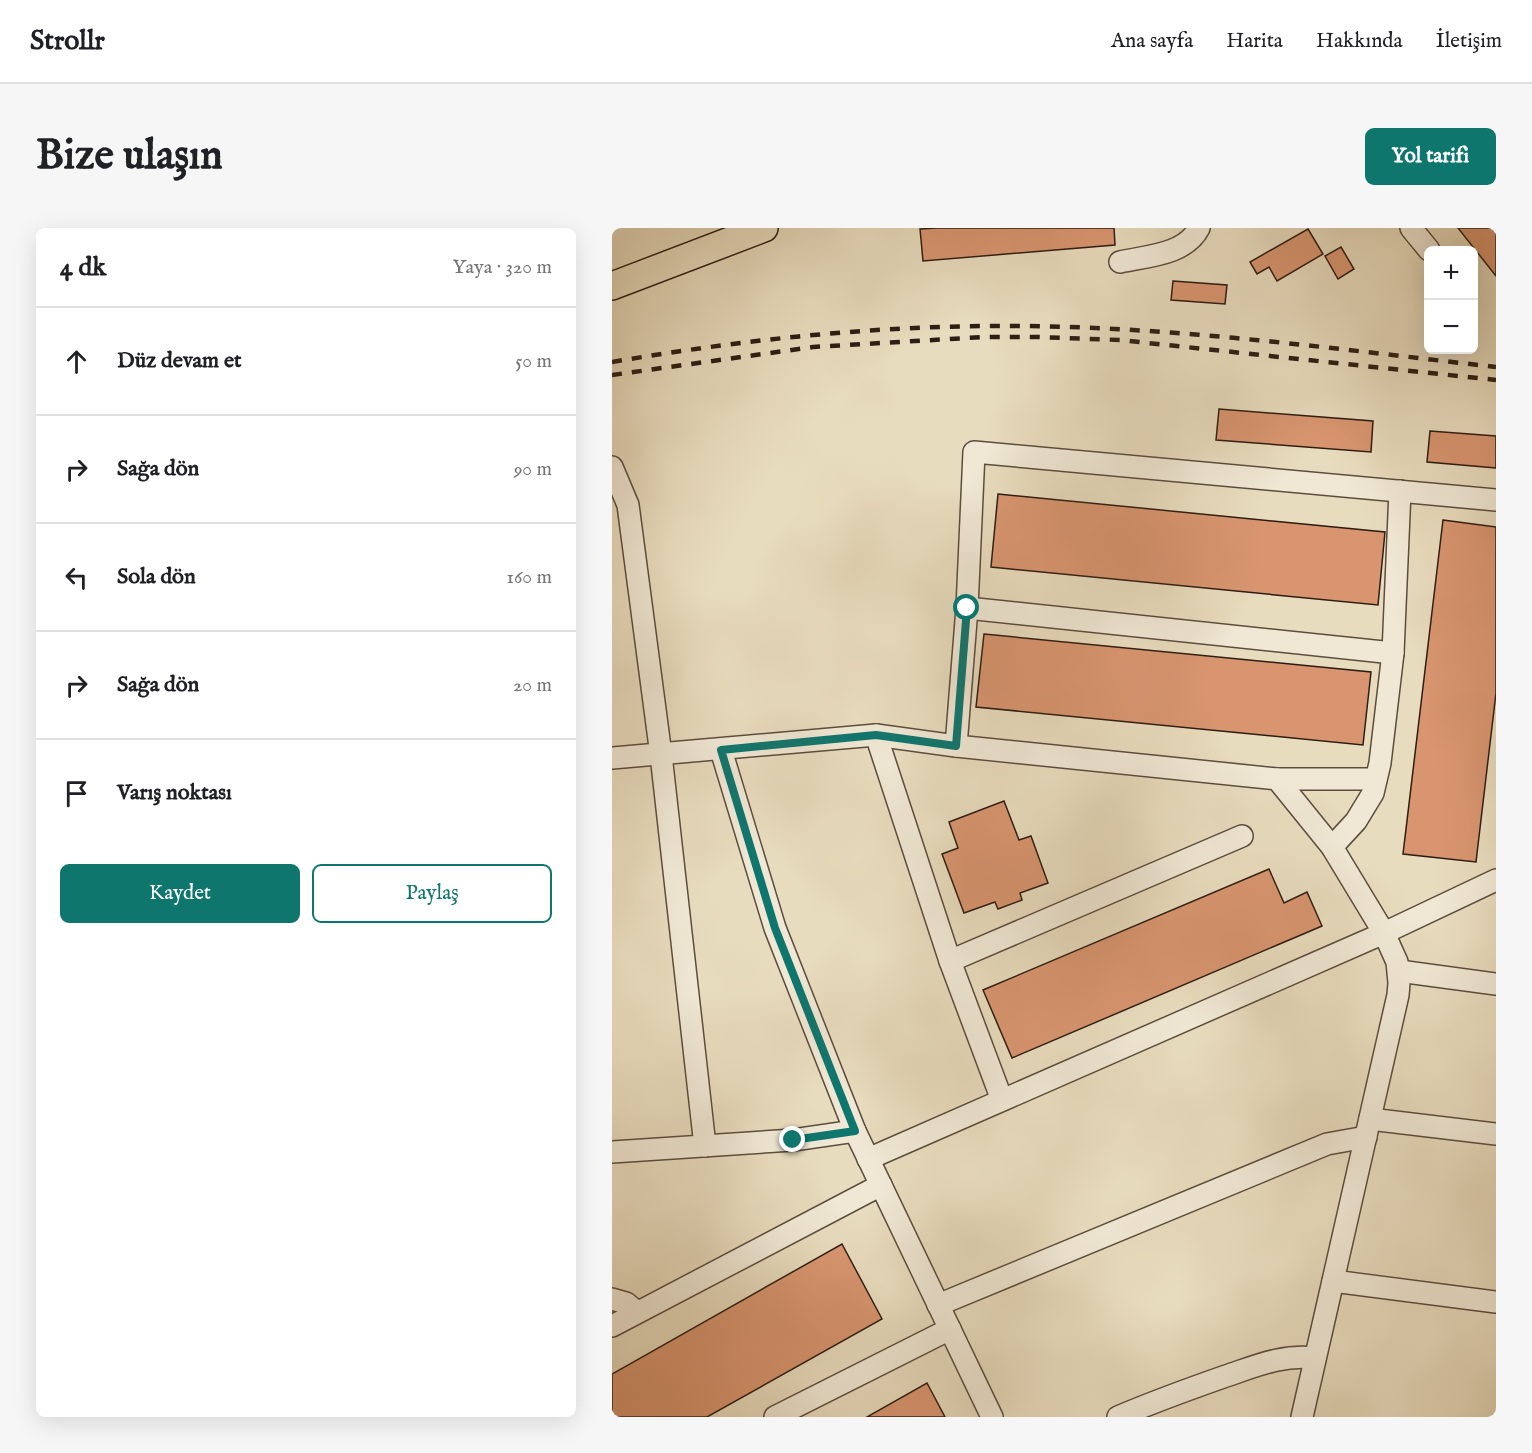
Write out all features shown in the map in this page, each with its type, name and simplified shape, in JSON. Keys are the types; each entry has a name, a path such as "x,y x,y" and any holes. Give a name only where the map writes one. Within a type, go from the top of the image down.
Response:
{"main road":[{"path":"612,286 759,229"}],"street":[{"path":"1120,262 1171,251 1192,239 1199,228"},
{"path":"1411,228 1426,246"},
{"path":"956,746 967,608 974,452 1496,500"},
{"path":"612,467 628,505 662,754 705,1146"},
{"path":"1332,846 1356,821 1373,793 1380,763 1393,653 1400,491"},
{"path":"967,608 1393,653"},
{"path":"612,758 876,735 956,746 1277,779 1376,779"},
{"path":"876,735 950,961 1002,1100"},
{"path":"721,750 775,928 855,1131 992,1417"},
{"path":"1277,779 1332,846 1384,933 1394,953 1399,971 1398,995 1302,1417 1307,1417"},
{"path":"950,961 1242,836"},
{"path":"868,1159 1384,933 1496,880"},
{"path":"1399,971 1496,984"},
{"path":"938,1305 1368,1128 1496,1134"},
{"path":"612,1152 793,1140 855,1131"},
{"path":"612,1326 881,1185"},
{"path":"1333,1281 1496,1302"},
{"path":"612,1299 626,1303 637,1312"},
{"path":"775,1417 950,1329"},
{"path":"1118,1417 1168,1396 1276,1359 1302,1356 1316,1358"}],"building":[{"path":"1114,228 1115,245 923,261 920,229"},
{"path":"1458,228 1496,228 1496,276 1478,253 1478,246 1472,246"},
{"path":"1308,229 1323,254 1277,281 1269,267 1257,274 1250,262"},
{"path":"1341,247 1354,269 1338,279 1325,256"},
{"path":"1173,281 1227,285 1225,304 1171,300"},
{"path":"1219,409 1373,421 1371,452 1216,440"},
{"path":"1430,431 1496,436 1496,468 1427,462"},
{"path":"998,494 1385,532 1378,605 991,567"},
{"path":"1443,520 1496,527 1496,693 1476,862 1403,854"},
{"path":"984,634 1371,672 1363,745 976,707"},
{"path":"1004,801 1019,840 1031,836 1048,883 1020,893 1022,900 998,909 995,902 964,913 942,854 958,848 949,822"},
{"path":"1269,869 1284,903 1307,892 1322,926 1012,1058 983,990"},
{"path":"842,1244 882,1319 707,1417 612,1417 612,1374"},
{"path":"927,1383 945,1417 867,1417"}],"railway":[{"path":"612,362 798,336 845,332 939,327 1050,326 1178,333 1496,367"},
{"path":"612,375 813,347 984,337 1038,337 1120,340 1496,380"}],"route":[{"path":"793,1140 855,1131 775,928 721,750 876,735 956,746 967,608"}]}
